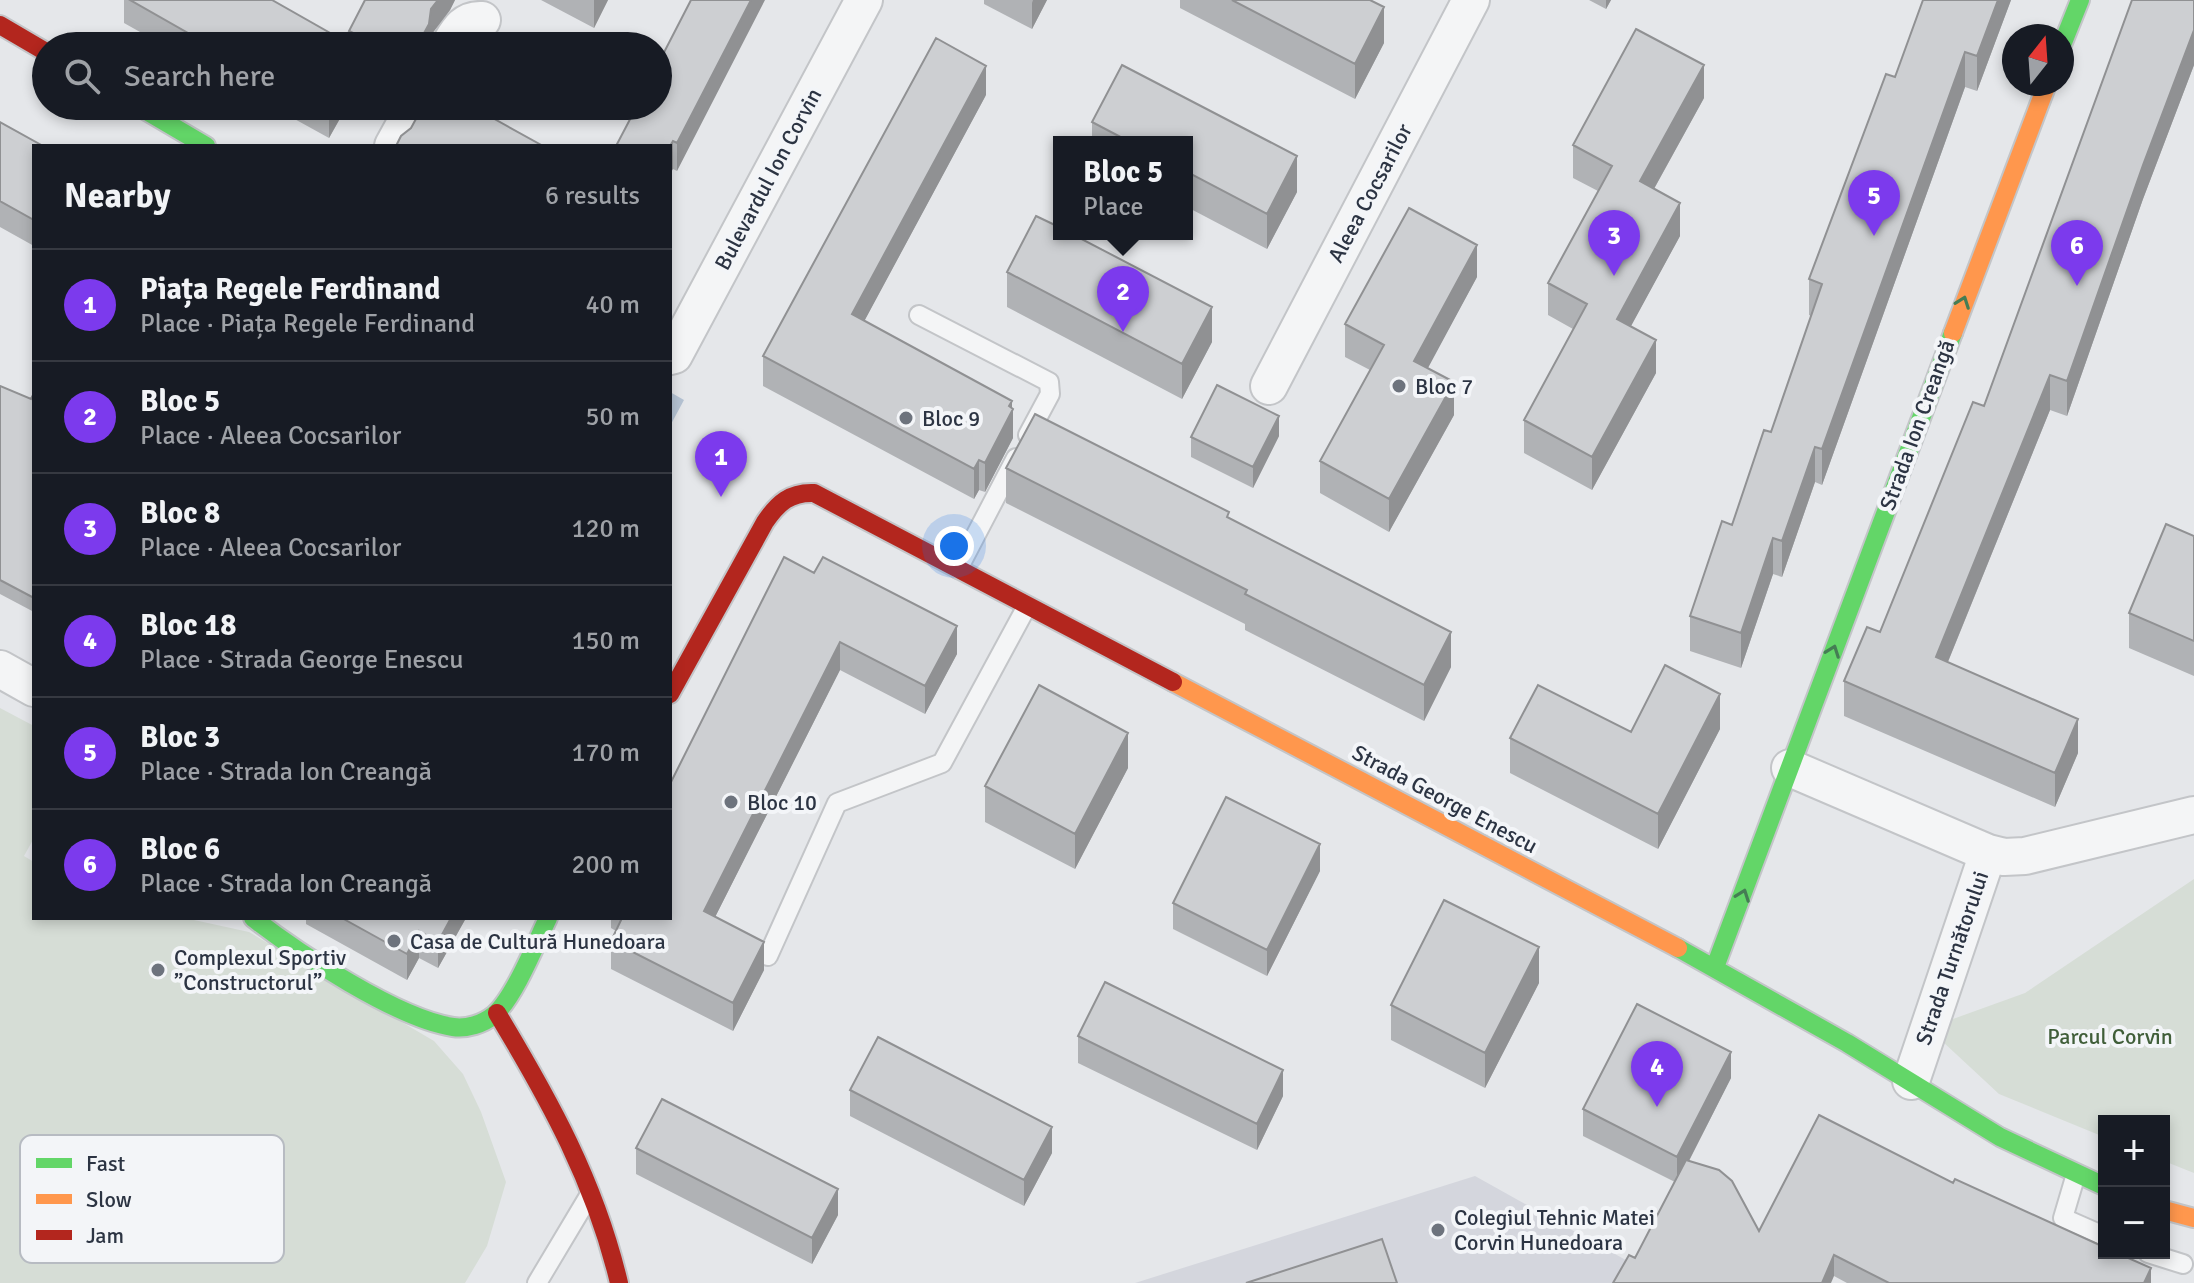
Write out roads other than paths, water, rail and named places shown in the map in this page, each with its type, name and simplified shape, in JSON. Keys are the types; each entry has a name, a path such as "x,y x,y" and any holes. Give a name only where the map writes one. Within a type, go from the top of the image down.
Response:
{"street":[{"name":"Bulevardul Ion Corvin","path":"672,356 864,0"},
{"name":"Aleea Cocsarilor","path":"1269,386 1471,0"},
{"path":"2070,24 2080,0"},
{"path":"458,32 471,20 482,20"},
{"path":"0,25 32,44"},
{"name":"Strada Ion Creangă","path":"1715,967 2042,96"},
{"path":"162,120 203,144"},
{"path":"394,144 407,120"},
{"name":"Strada George Enescu","path":"672,690 779,502 789,494 814,493 1715,967 1911,1081 2000,1137 2098,1183"},
{"path":"0,669 32,687"},
{"path":"1790,768 1988,853"},
{"name":"Strada Turnătorului","path":"1911,1081 1988,853 2004,857 2025,856 2194,815"},
{"path":"255,920 274,937 408,1012 455,1027 474,1026 497,1013 547,920"},
{"path":"497,1013 546,1095 592,1190 611,1245 619,1283"},
{"path":"2170,1212 2194,1218"}],"lane":[{"path":"919,315 1049,382 1050,394 958,569"},
{"path":"768,956 837,803 942,763 1027,606"},
{"path":"2076,1174 2063,1218 2098,1233"},
{"path":"537,1283 592,1190"},
{"path":"2167,1259 2183,1264"}],"water":[{"path":"672,393 684,400 672,422"}],"place":[{"name":"Bloc 3","path":"1874,236"},
{"name":"Bloc 8","path":"1614,276"},
{"name":"Bloc 6","path":"2077,286"},
{"name":"Bloc 5","path":"1123,332"},
{"name":"Bloc 7","path":"1399,386"},
{"name":"Bloc 9","path":"906,418"},
{"name":"Piața Regele Ferdinand","path":"721,497"},
{"name":"Bloc 10","path":"731,802"},
{"name":"Casa de Cultură Hunedoara","path":"394,941"},
{"name":"Complexul Sportiv ”Constructorul”","path":"158,970"},
{"name":"Bloc 18","path":"1657,1107"},
{"name":"Colegiul Tehnic Matei Corvin Hunedoara","path":"1438,1230"}],"park label":[{"name":"Parcul Corvin","path":"2110,1036"}]}
